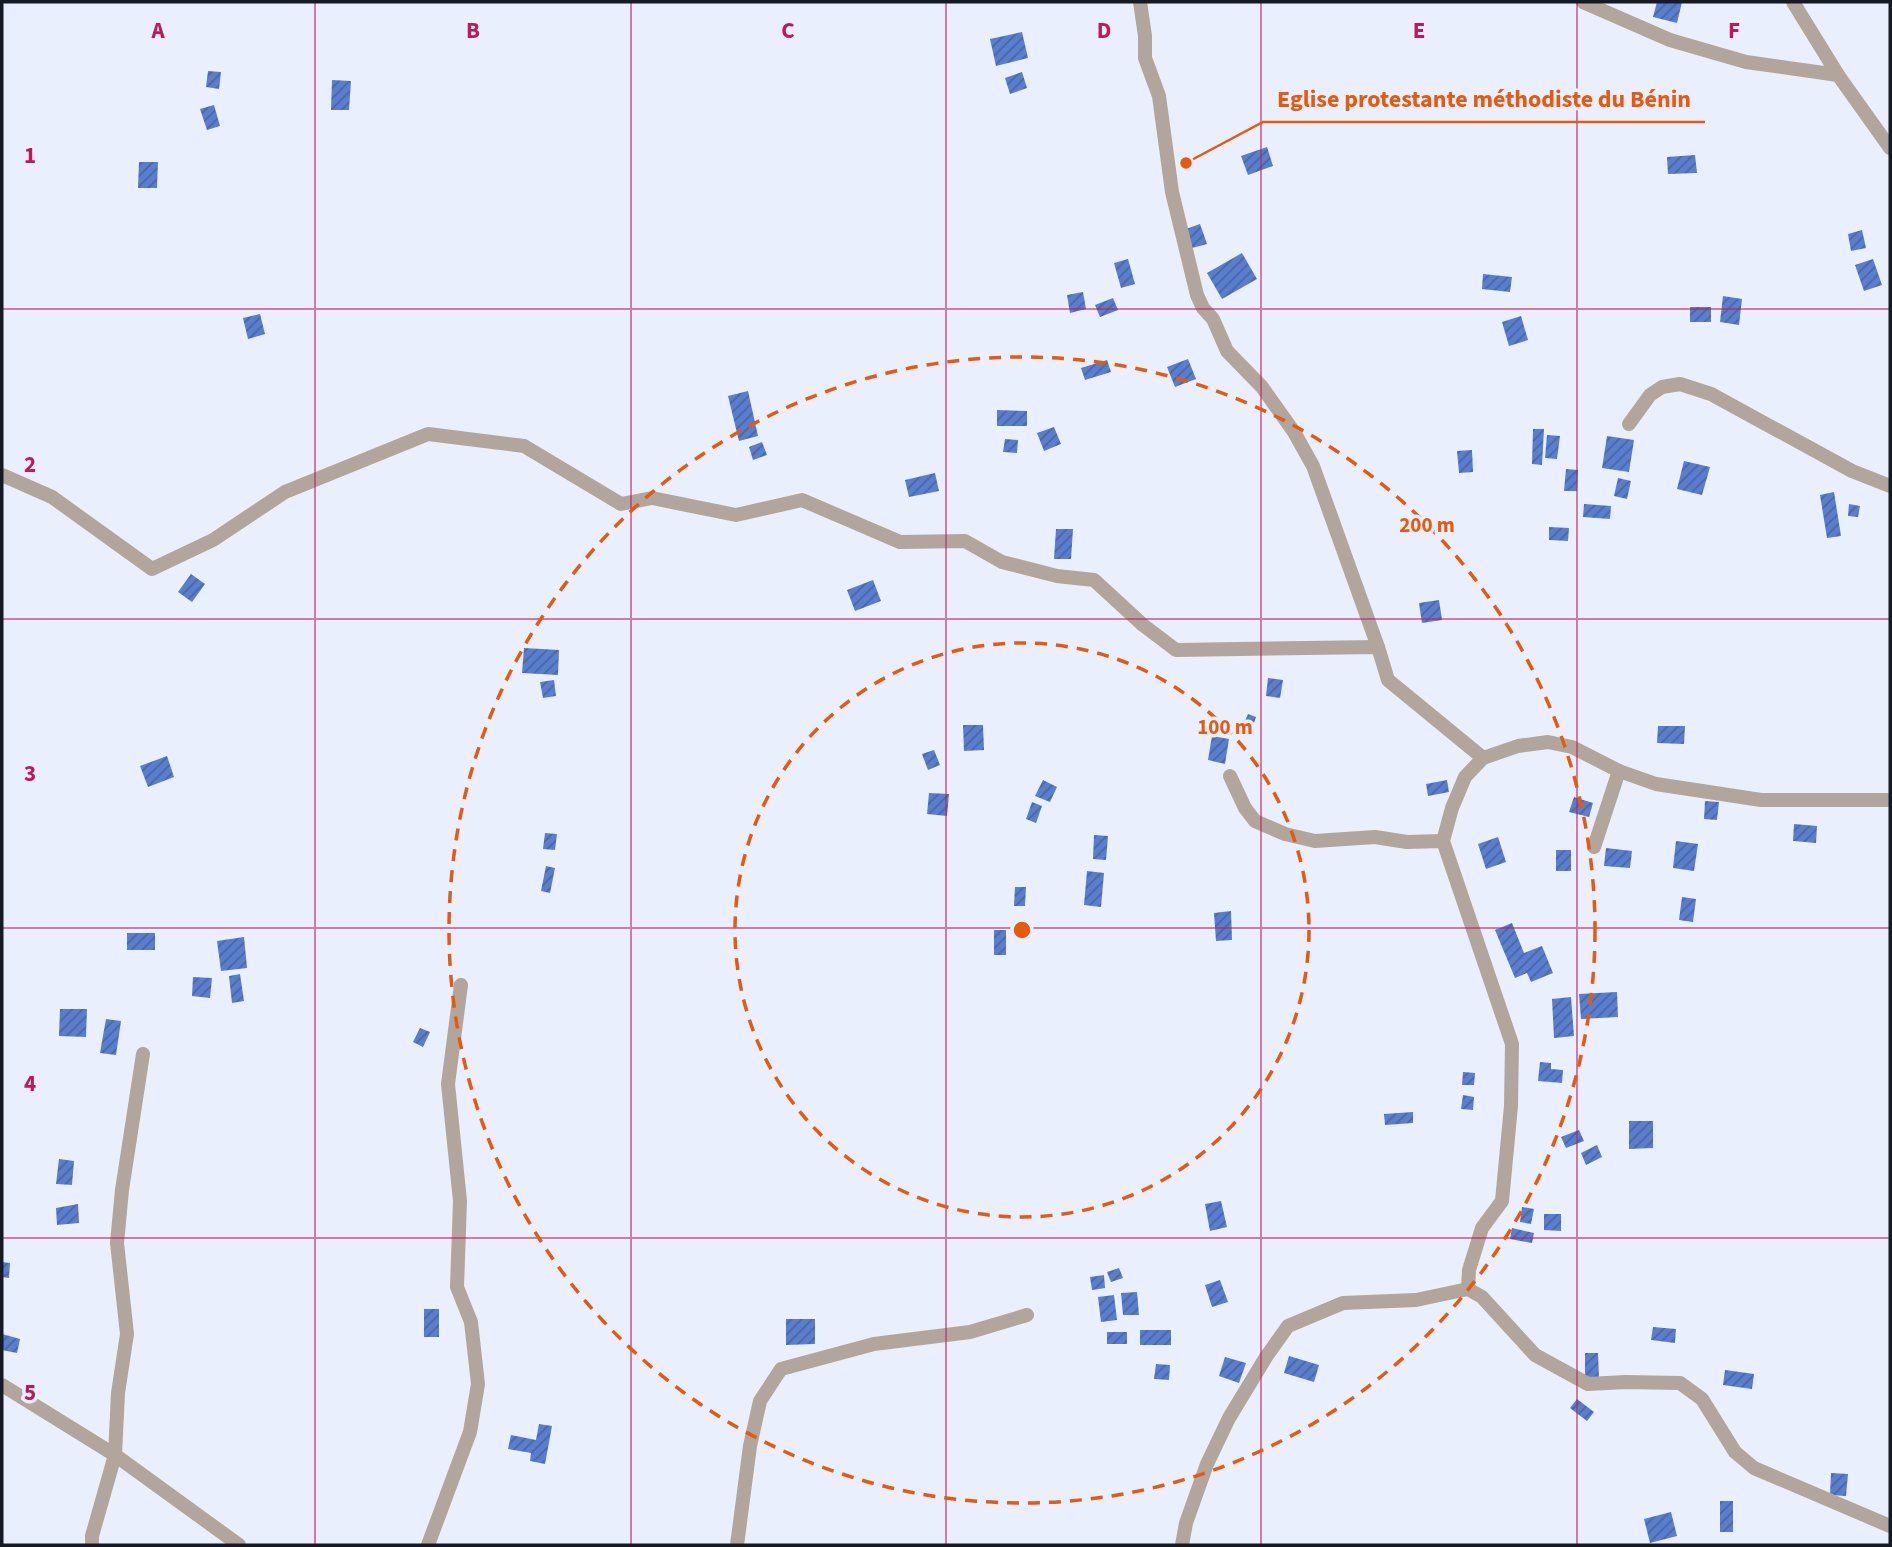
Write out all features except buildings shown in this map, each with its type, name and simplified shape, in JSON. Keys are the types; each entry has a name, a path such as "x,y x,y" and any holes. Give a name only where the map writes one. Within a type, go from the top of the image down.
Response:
{"street":[{"path":"1140,2 1145,58 1159,96 1172,192 1196,295 1213,319 1227,351 1262,387 1294,432 1313,466 1388,680 1483,758"},
{"path":"1583,2 1670,40 1746,62 1838,75"},
{"path":"1793,2 1838,75 1890,148"},
{"path":"1629,424 1650,395 1662,387 1680,384 1711,394 1852,471 1890,486"},
{"path":"2,475 52,497 152,569 212,540 285,492 428,433 524,446 621,504 652,498 736,514 802,500 900,542 965,541 1002,562 1057,576 1094,580 1143,625 1177,650 1378,647"},
{"path":"1468,1289 1469,1270 1482,1228 1502,1201 1511,1106 1512,1044 1443,842 1452,808 1465,777 1483,758 1518,746 1548,742 1572,747 1619,771 1656,784 1761,800 1890,800"},
{"path":"1594,847 1619,771"},
{"path":"1230,776 1245,808 1255,821 1285,834 1315,841 1375,837 1407,842 1443,842"},
{"path":"428,1545 470,1432 478,1384 471,1322 457,1287 460,1201 448,1084 461,985"},
{"path":"92,1545 92,1536 115,1455 118,1393 127,1334 117,1243 122,1190 144,1054"},
{"path":"1182,1545 1186,1523 1207,1465 1229,1419 1288,1326 1343,1303 1416,1300 1468,1289 1482,1297 1535,1356 1588,1384 1680,1383 1702,1399 1735,1451 1754,1468 1890,1526"},
{"path":"737,1545 750,1446 760,1401 780,1369 874,1344 970,1332 1027,1315"},
{"path":"2,1385 115,1455 239,1545"}],"place":[{"name":"Eglise protestante méthodiste du Bénin","path":"1186,163"}]}
